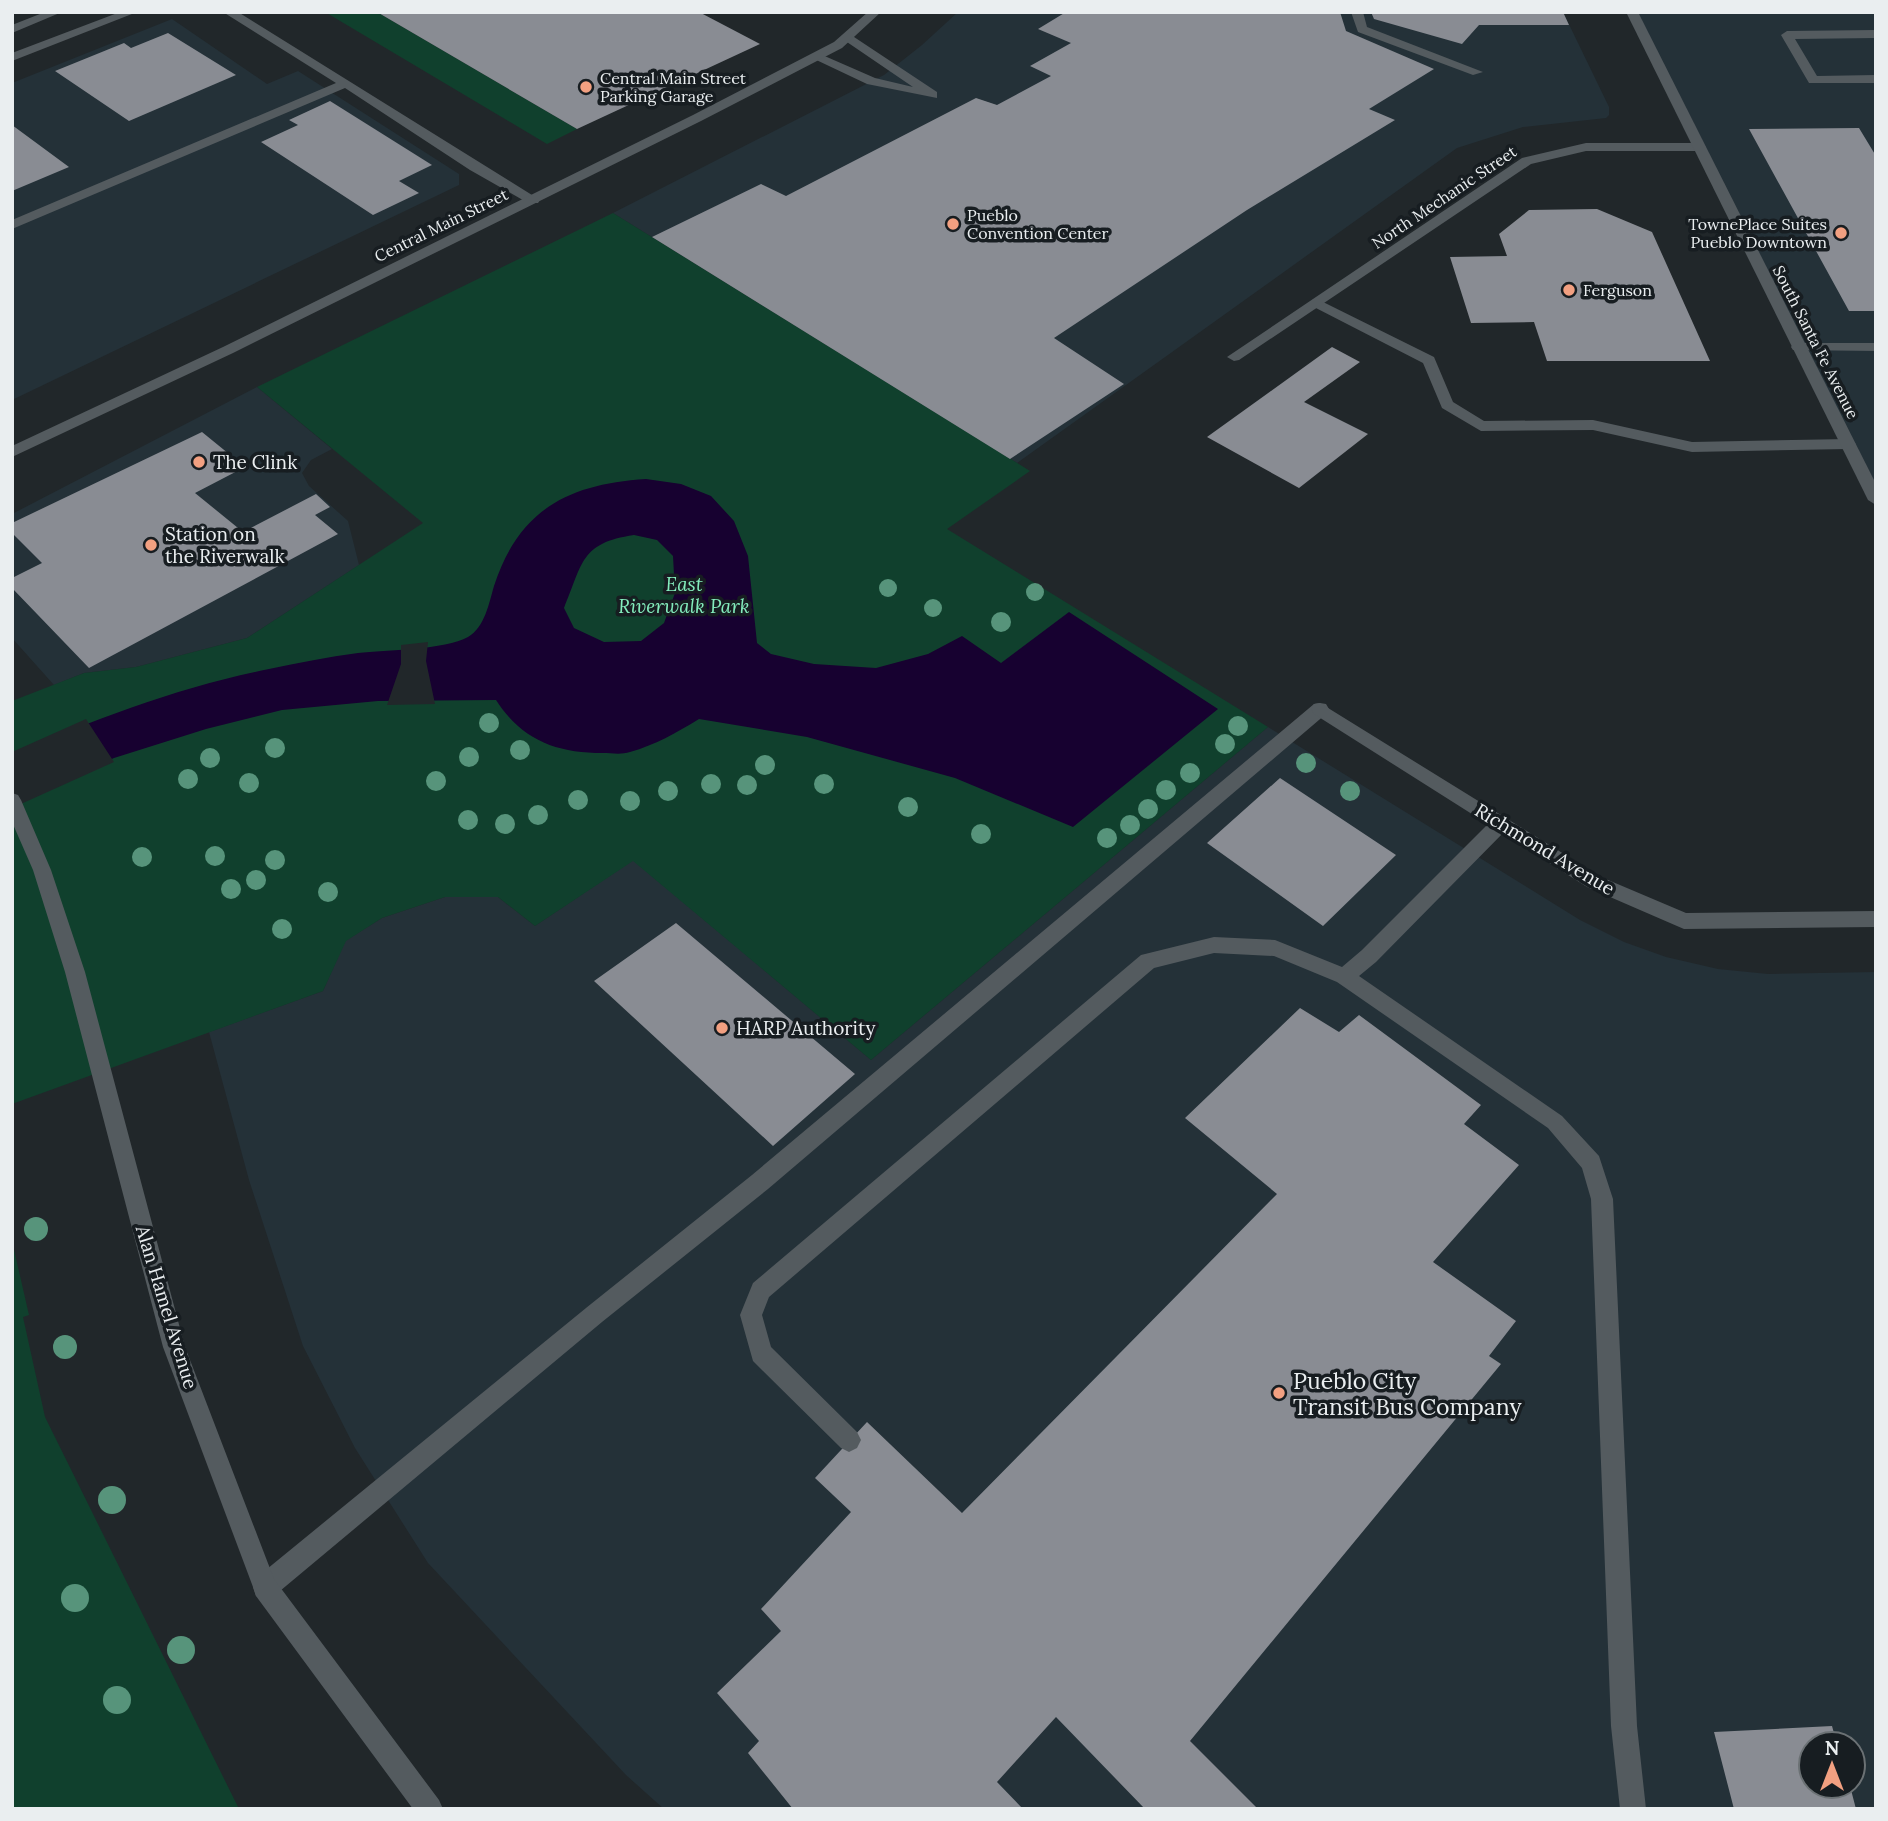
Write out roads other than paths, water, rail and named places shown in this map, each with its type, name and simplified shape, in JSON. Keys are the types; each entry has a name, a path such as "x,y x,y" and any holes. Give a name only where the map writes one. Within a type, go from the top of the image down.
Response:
{"street":[{"path":"12,29 56,12"},
{"path":"12,57 131,12"},
{"path":"229,12 367,96 475,167 533,200"},
{"name":"Central Main Street","path":"12,452 533,200 838,46 875,12"},
{"path":"1357,12 1362,29 1477,72"},
{"name":"South Santa Fe Avenue","path":"1632,12 1876,500"},
{"path":"1876,34 1787,35 1813,80 1876,79"},
{"path":"816,57 871,81 933,95 848,37"},
{"path":"12,226 344,84"},
{"name":"North Mechanic Street","path":"1234,357 1527,161 1586,147 1700,147"},
{"path":"1317,303 1429,360 1447,405 1481,426 1593,425 1692,447 1848,444"},
{"path":"1798,347 1876,347"},
{"name":"Richmond Avenue","path":"265,1587 594,1315 760,1182 1320,709 1594,882 1684,921 1876,919"},
{"name":"Alan Hamel Avenue","path":"12,800 42,870 75,972 174,1347 265,1587 430,1809"},
{"path":"1344,976 1369,956 1501,823"},
{"path":"849,1440 761,1353 751,1315 761,1290 1148,961 1214,945 1275,948 1344,976 1555,1122 1591,1163 1602,1199 1624,1726 1633,1809"}],"place":[{"name":"Central Main Street Parking Garage","path":"586,87"},
{"name":"Pueblo Convention Center","path":"953,224"},
{"name":"TownePlace Suites Pueblo Downtown","path":"1841,233"},
{"name":"Ferguson","path":"1569,290"},
{"name":"The Clink","path":"199,462"},
{"name":"Station on the Riverwalk","path":"151,545"},
{"name":"HARP Authority","path":"722,1028"},
{"name":"Pueblo City Transit Bus Company","path":"1279,1393"}],"park label":[{"name":"East Riverwalk Park","path":"684,595"}]}
